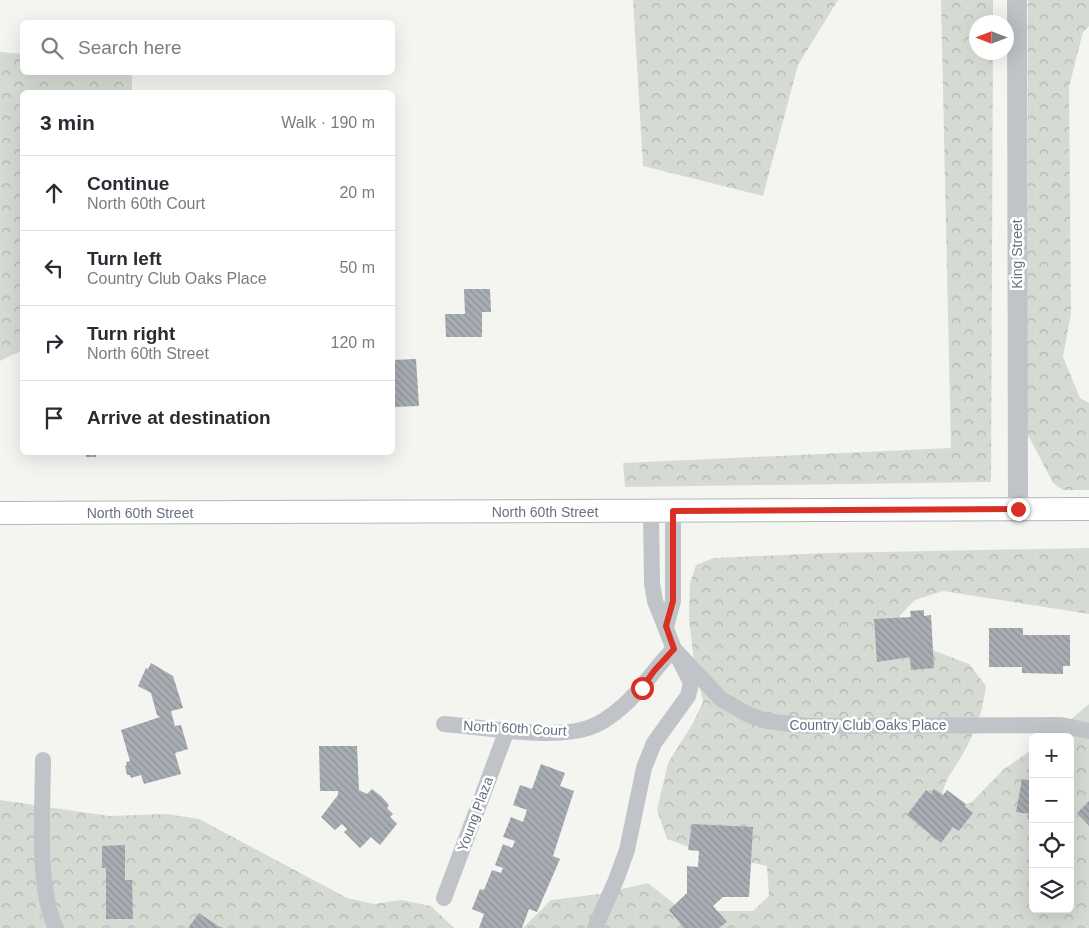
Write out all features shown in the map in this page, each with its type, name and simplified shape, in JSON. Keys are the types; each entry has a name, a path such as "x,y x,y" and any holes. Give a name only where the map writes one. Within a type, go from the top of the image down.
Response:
{"main road":[{"name":"North 60th Street","path":"0,513 1089,509"}],"street":[{"name":"King Street","path":"1017,0 1018,509"},
{"name":"Country Club Oaks Place","path":"595,928 616,880 626,850 644,768 654,743 688,696 691,683 674,649 666,626 673,601 662,511"},
{"name":"Country Club Oaks Place","path":"674,649 721,699 749,714 782,724 808,726 1061,725 1089,731"},
{"name":"North 60th Court","path":"444,724 506,730 571,732 601,722 623,707 642,688 654,671 674,649"},
{"name":"Young Plaza","path":"444,898 506,730"},
{"path":"44,760 44,876 50,916 56,928"}],"green space":[{"path":"633,0 838,0 798,65 763,196 643,166"},
{"path":"941,0 993,0 993,15 969,15 969,60 993,60 991,482 625,487 623,463 951,448"},
{"path":"1028,0 1089,0 1089,26 1083,32 1069,87 1071,313 1063,357 1080,398 1089,403 1089,490 1063,490 1053,483 1027,433"},
{"path":"0,52 20,54 20,75 132,75 132,90 20,90 20,351 0,361"},
{"path":"1089,548 1089,614 943,591 915,600 900,615 902,630 927,648 969,664 986,686 976,728 947,779 942,798 954,809 972,802 1004,769 1029,752 1029,913 1074,913 1074,733 1055,733 1089,704 1089,928 523,928 551,900 600,894 648,883 683,911 753,911 769,896 767,866 699,851 667,839 657,810 668,763 693,723 703,702 693,654 689,617 690,583 696,565 714,558 828,553"},
{"path":"0,800 109,816 167,814 199,819 347,898 374,904 401,900 431,906 454,928 0,928"}],"building":[{"path":"464,289 490,289 491,312 482,312 482,337 446,337 445,314 465,314"},
{"path":"416,359 419,406 395,407 395,360"},
{"path":"86,455 96,455 96,457 86,457"},
{"path":"924,610 924,616 931,615 934,668 911,670 910,657 877,662 874,619 911,617 910,611"},
{"path":"989,628 1023,628 1023,635 1070,635 1070,666 1063,666 1063,674 1022,673 1022,667 989,667"},
{"path":"151,663 173,676 183,708 171,711 175,726 181,725 188,749 175,753 181,774 144,784 141,775 131,778 130,775 127,775 125,766 127,765 126,762 130,761 121,730 160,717 157,715 151,693 138,686 146,668 148,669"},
{"path":"319,746 357,746 359,790 367,794 372,789 382,797 389,805 387,808 393,814 390,817 397,824 380,845 371,837 360,848 344,832 347,829 342,824 335,830 321,817 338,795 338,791 320,791"},
{"path":"541,764 565,773 560,786 574,791 553,856 560,859 537,912 529,909 522,928 479,928 484,914 472,909 480,889 484,890 492,870 501,873 503,868 495,865 503,844 512,848 515,841 503,837 511,817 523,822 527,810 513,805 520,785 532,789"},
{"path":"1022,779 1029,780 1029,814 1016,812"},
{"path":"934,789 943,795 947,790 966,804 964,806 973,813 959,831 953,827 941,843 907,815 926,790 931,794"},
{"path":"1089,801 1089,826 1077,813"},
{"path":"692,824 753,827 749,897 723,897 713,906 727,922 719,928 684,928 669,910 687,893 687,866 698,867 699,851 688,850"},
{"path":"125,845 125,880 132,880 133,919 106,919 106,868 102,868 102,846"},
{"path":"199,913 218,926 223,928 188,928"}],"route":[{"path":"642,688 662,660 674,649 666,626 673,601 673,511 1018,509"}]}
